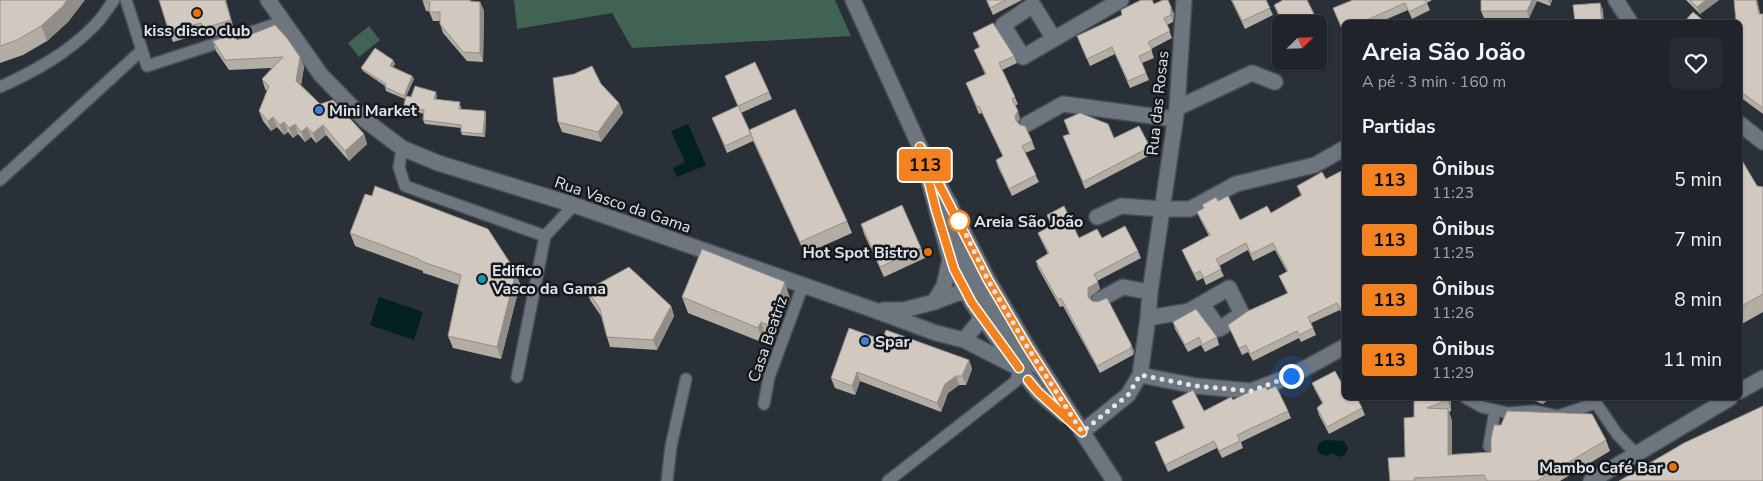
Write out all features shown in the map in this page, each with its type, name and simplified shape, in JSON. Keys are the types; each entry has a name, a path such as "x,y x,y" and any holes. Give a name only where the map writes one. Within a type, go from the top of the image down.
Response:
{"street":[{"name":"Rua Vasco da Gama","path":"268,0 321,75 365,120 402,148 438,162 574,205 936,333 964,340 1019,368"},
{"path":"853,0 920,147 988,280 1040,366 1114,481"},
{"path":"1054,39 1121,0"},
{"name":"Rua das Rosas","path":"1082,432 1128,395 1140,375 1175,114 1184,0"},
{"path":"1616,0 1629,20"},
{"path":"1027,124 1062,104 1175,114 1252,73 1275,82"},
{"path":"1742,126 1763,142"},
{"path":"920,147 950,259 973,294 1022,354 1040,366"},
{"path":"1097,217 1121,206 1162,210 1190,209 1236,184 1315,165 1342,150"},
{"path":"950,203 950,225 981,315 1038,392 1082,432"},
{"path":"934,302 944,286 950,259"},
{"path":"1099,300 1123,286 1150,292"},
{"path":"874,310 904,310 958,293 973,294"},
{"path":"1148,318 1189,311 1202,304"},
{"path":"964,340 978,323 981,315"},
{"path":"1140,375 1196,386 1251,391 1291,376 1342,348"},
{"path":"1742,390 1763,378"},
{"path":"1591,481 1727,400"}],"lane":[{"path":"0,87 35,71 64,53 96,24 114,0"},
{"path":"126,0 147,66 282,22"},
{"path":"0,180 142,50"},
{"path":"402,148 399,167 405,186 545,236"},
{"path":"517,376 545,236 574,205"},
{"name":"Casa Beatriz","path":"764,404 769,377 803,285"},
{"path":"888,481 1016,381 1019,368"},
{"path":"667,481 686,379"},
{"path":"1470,400 1508,414 1534,411 1558,416 1593,400 1617,434 1636,454"},
{"path":"1489,446 1495,410"}],"shaded area":[{"path":"514,0 835,0 851,36 632,48 612,13 517,29"},
{"path":"369,26 380,40 359,57 348,43"},
{"path":"688,124 706,165 677,177 673,168 685,162 671,131"},
{"path":"379,297 423,312 414,340 370,325"},
{"path":"1325,440 1344,441 1348,448 1345,455 1340,457 1332,453 1326,456 1320,454 1317,449 1319,443"}],"building":[{"path":"0,0 67,0 41,26 17,40 0,46"},
{"name":"kiss disco club","path":"159,0 225,0 231,20 204,28 201,23 169,32"},
{"path":"423,0 470,0 480,2 480,53 463,52 440,24 440,12 429,12 430,2 423,2"},
{"path":"987,0 1006,0 990,8"},
{"path":"1141,0 1152,0 1154,4 1168,0 1171,7 1171,15 1164,18 1170,31 1148,42 1152,50 1139,56 1146,73 1128,81 1112,47 1087,59 1077,36 1122,15 1121,10"},
{"path":"1232,0 1266,0 1270,8 1242,21"},
{"path":"1283,0 1307,0 1314,14 1279,15 1274,5"},
{"path":"1353,0 1425,0 1427,3 1409,12 1405,3 1367,20 1342,20 1342,29 1333,8"},
{"path":"1481,0 1532,0 1527,11 1481,11"},
{"path":"1690,0 1706,0 1697,7"},
{"path":"1734,0 1756,0 1759,14 1763,14 1763,108 1742,92 1742,20 1736,20"},
{"path":"1600,3 1602,20 1575,20 1573,5"},
{"path":"1693,12 1703,20 1686,20"},
{"path":"993,23 1014,56 999,63 1015,97 1012,99 1018,111 1015,116 1016,121 1020,125 1025,126 1032,141 1022,146 1036,175 1009,189 996,160 1003,156 966,83 986,74 974,50 980,47 973,33"},
{"path":"275,25 300,57 296,81 320,104 333,100 364,134 345,151 323,125 313,133 307,127 301,132 295,124 289,128 284,122 280,125 273,117 268,121 259,111 269,86 262,79 283,57 225,60 213,41 235,34 237,40"},
{"path":"375,48 393,60 390,66 412,76 404,96 385,87 386,84 361,68"},
{"path":"755,62 769,92 738,106 725,76"},
{"path":"592,66 601,84 619,103 598,132 558,122 553,78 574,74"},
{"path":"415,86 436,92 434,99 460,102 459,109 485,111 483,134 461,132 461,125 423,120 424,110 404,105 406,96 411,97"},
{"path":"738,106 751,134 725,146 712,118"},
{"path":"795,109 847,221 800,242 749,130"},
{"path":"1080,113 1108,124 1114,138 1139,126 1150,147 1083,182 1063,136 1070,134 1064,120"},
{"path":"1742,160 1757,186 1763,187 1763,294 1742,306"},
{"path":"1342,171 1342,312 1337,303 1308,317 1313,328 1299,335 1297,331 1250,354 1246,345 1239,348 1228,325 1248,311 1288,293 1279,276 1288,271 1273,243 1251,254 1246,243 1216,259 1221,269 1204,278 1200,271 1194,274 1182,250 1210,235 1197,212 1204,208 1202,205 1216,197 1218,201 1228,196 1240,220 1267,206 1271,213 1302,195 1297,186 1322,172 1326,179"},
{"name":"Edifico Vasco da Gama","path":"375,186 488,229 516,272 497,347 448,336 461,275 350,233 365,194 372,196"},
{"path":"902,205 921,248 880,267 861,224"},
{"path":"1064,206 1079,238 1097,229 1102,238 1125,226 1138,251 1094,274 1098,282 1088,288 1088,297 1092,301 1097,302 1107,298 1131,344 1131,348 1097,366 1061,298 1058,300 1036,261 1049,253 1038,233 1052,225 1047,215"},
{"path":"702,249 785,282 768,325 761,322 758,328 682,297"},
{"path":"629,267 671,306 653,340 607,337 600,309 587,290"},
{"path":"1196,309 1217,337 1202,345 1199,337 1185,345 1173,322"},
{"path":"849,328 882,340 886,330 969,360 962,376 956,376 945,384 937,403 857,372 852,386 831,378"},
{"path":"1335,371 1342,384 1342,400 1358,400 1362,408 1327,427 1317,408 1323,403 1312,383"},
{"path":"1276,386 1288,411 1237,435 1240,441 1219,451 1214,441 1165,465 1155,442 1185,428 1172,401 1193,390 1204,411 1231,397 1233,400 1247,393 1266,387 1267,390"},
{"path":"1414,400 1447,400 1427,408 1448,409 1448,455 1491,452 1494,425 1501,425 1507,411 1592,414 1606,440 1537,481 1487,481 1484,475 1414,478 1415,481 1390,481 1388,458 1405,457 1404,418 1414,417"},
{"path":"1763,406 1763,481 1619,481 1684,443"}],"bus line":[{"name":"113","path":"1019,368 972,303 954,269 936,210 920,147 988,280 1028,348 1082,432 1038,392 1028,380"}],"place":[{"name":"kiss disco club","path":"197,13"},
{"name":"Mini Market","path":"319,110"},
{"name":"Areia São João","path":"959,221"},
{"name":"Hot Spot Bistro","path":"928,252"},
{"name":"Edifico Vasco da Gama","path":"482,279"},
{"name":"Spar","path":"865,341"},
{"name":"Mambo Café Bar","path":"1673,467"}],"route":[{"path":"959,221 957,216 988,280 1028,348 1082,432 1128,395 1140,375 1196,386 1251,391 1291,376"}]}
